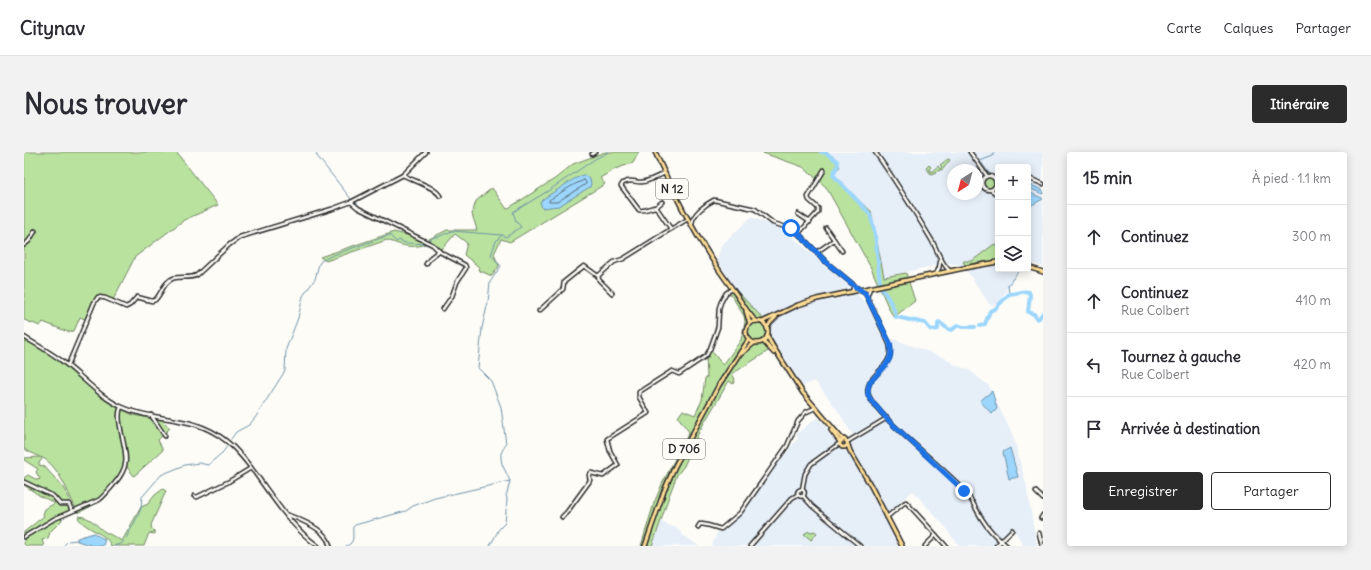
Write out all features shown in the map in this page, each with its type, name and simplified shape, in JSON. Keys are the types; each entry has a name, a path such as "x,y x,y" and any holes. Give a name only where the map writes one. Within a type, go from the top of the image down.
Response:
{"main road":[{"name":"N 12","path":"656,152 688,219 732,289 756,321"},
{"path":"767,336 764,341 754,343 748,339 746,332 750,324 756,321 762,322 807,302 950,271 995,263"},
{"path":"1031,268 1043,272"},
{"name":"N 12","path":"738,297 748,316 750,324"},
{"path":"778,315 767,328 767,336 775,351 814,408 834,430 853,457 870,485 902,546"},
{"path":"762,322 767,328"},
{"name":"D 706","path":"645,546 672,472 719,385 748,339"},
{"path":"764,341 773,351 814,408 843,443"},
{"name":"D 706","path":"737,358 754,343"},
{"path":"829,427 834,430"}],"street":[{"path":"68,366 94,303 98,297 105,298 126,307 138,297 153,300 158,297 169,281 175,278 192,277 197,275 229,245 240,237 332,209 350,202 403,175 426,152"},
{"path":"875,152 895,181 944,265 950,271"},
{"path":"970,152 978,164"},
{"path":"798,233 819,211 817,207 809,200 809,195 824,170"},
{"path":"983,170 988,176 995,178"},
{"path":"662,202 656,207 643,211 639,210 622,189 622,184 631,180 642,182 665,173"},
{"path":"403,175 438,192 440,196"},
{"path":"988,176 984,178 982,182 983,187 995,193"},
{"path":"1031,179 1043,184"},
{"path":"991,190 995,186"},
{"path":"692,225 693,217 714,200 755,209 773,223 791,228 798,233 817,252 867,296 891,346 888,362 870,382 868,395 886,418 964,491 987,527 1007,546"},
{"path":"350,202 358,208 433,245 439,251 466,267 457,282 452,296 443,309"},
{"path":"656,207 670,229"},
{"path":"798,214 810,222"},
{"path":"598,276 614,262 688,219"},
{"path":"826,228 842,251"},
{"path":"24,245 29,241 35,231"},
{"path":"817,252 834,240"},
{"path":"426,264 431,257 439,251"},
{"path":"936,274 941,258"},
{"path":"539,311 564,289 564,282 584,266 598,276 599,280 612,293"},
{"path":"852,292 854,285"},
{"path":"867,296 870,288"},
{"path":"562,517 589,482 589,475 591,473 603,476 618,465 610,451 607,439 648,413 639,397 639,392 672,371 679,374 706,356 718,327 721,302 726,294 732,289"},
{"path":"24,337 56,356 107,399 121,407 136,413 188,422 205,428 229,443 240,454 302,534 318,546"},
{"path":"24,537 42,525 104,496 121,476 126,466 126,456 119,419 121,407"},
{"path":"698,528 701,524 720,529 737,516 787,446 798,421 806,412 814,408"},
{"path":"151,415 165,436"},
{"path":"860,546 812,506 803,496 804,493 802,490 805,474 809,466 818,458 886,418"},
{"path":"194,496 197,497 208,492 251,468"},
{"path":"24,482 53,496 60,504 68,504 72,511"},
{"path":"750,546 792,498 797,495 798,491 802,490"},
{"path":"1036,492 1043,499"},
{"path":"797,495 800,497 803,496"},
{"path":"887,517 906,502 946,546"},
{"path":"287,516 296,518 321,531 325,535 330,546"},
{"path":"996,546 1012,530"},
{"path":"1039,533 1042,546"},
{"path":"925,546 936,535"}],"shaded area":[{"path":"828,152 1043,152 1043,267 1034,264 1031,265 1031,164 995,164 995,272 1018,272 998,304 990,305 963,265 946,263 884,277 871,211 839,184 839,180 833,174 840,167 837,160 831,158"},
{"path":"751,217 783,229 852,289 870,308 885,336 945,358 955,365 969,370 989,386 1013,436 1026,484 1037,546 1024,546 1013,528 994,546 960,546 948,532 949,531 913,491 884,516 898,546 712,546 719,527 736,516 798,438 796,434 818,417 838,441 853,435 836,408 815,381 803,386 770,336 770,325 736,290 717,260 721,246"},
{"path":"661,522 678,529 683,535 699,546 652,546"}],"green space":[{"path":"24,152 176,152 218,205 184,220 135,257 112,302 96,297 85,319 80,317 74,331 68,332 43,322 40,326 24,320"},
{"path":"605,152 639,152 633,163 615,169 600,178 605,184 510,242 501,239 494,254 499,266 492,276 478,270 479,267 464,255 467,243 455,234 442,249 430,242 419,246 408,246 387,240 326,261 320,257 394,232 427,240 447,230 477,230 472,214 476,201 492,188 507,209 556,178 573,164"},
{"path":"763,152 828,152 831,158 837,160 840,167 833,173 839,180 839,184 871,211 884,277 906,273 915,301 894,317 870,266 826,187 803,167"},
{"path":"948,159 950,160 943,169 931,174 926,168 929,165 931,167 929,169 931,172 938,166 940,169 942,167 940,165"},
{"path":"987,178 991,178 994,183 991,188 987,188 984,185 984,181"},
{"path":"995,244 995,261 965,265 963,262 972,261"},
{"path":"728,290 736,290 770,326 770,336 776,346 732,374 735,379 733,384 729,381 700,430 684,466 677,475 652,546 641,546 654,503 677,455 675,450 677,447 681,449 689,432 678,417 683,410 695,415 702,400 705,378 707,377 706,357 710,349 723,365 741,340 745,322 744,316"},
{"path":"24,337 55,357 114,406 133,415 162,420 170,428 158,440 163,450 134,476 127,467 121,479 103,500 78,513 58,474 47,461 41,457 42,459 39,465 44,466 62,486 70,499 68,504 71,511 60,516 62,520 50,532 48,538 42,540 44,546 24,546 24,532 44,516 43,514 45,509 55,503 40,496 24,485 24,478 28,475 37,480 40,479 36,472 38,469 24,460 24,458 40,457 24,449"},
{"path":"163,489 166,491 151,525 155,532 154,534 149,533 144,546 111,546 105,538 86,526 78,518 79,516 88,518 105,532 122,541 141,507 148,504 155,495"},
{"path":"809,531 814,531 817,533 811,540 804,534"}],"water":[{"path":"583,175 590,179 590,187 559,206 542,208 540,202 543,199 574,179"},
{"path":"1031,185 1043,190 1043,194 1031,189"},
{"path":"1031,193 1043,199 1031,205"},
{"path":"992,391 997,409 992,414 980,401"},
{"path":"1010,448 1018,477 1009,479 1003,452"},
{"path":"94,533 105,539 103,546 93,546 77,541 77,538"}],"waterway":[{"path":"319,152 316,154 317,156 351,199"},
{"path":"416,235 429,241 434,237 438,237 452,231 502,235 506,237 521,227 516,221 513,212 548,191 595,159 609,152"},
{"path":"821,152 826,153 837,161 838,166 833,175 869,213 874,228 880,281"},
{"path":"989,173 980,161 993,156 994,152"},
{"path":"355,201 360,207 412,233"},
{"path":"231,439 236,432 249,425 255,418 285,371 286,349 298,318 303,296 315,279 321,261 333,255 390,235 397,242 399,240 405,243 427,244"},
{"path":"490,546 499,529 505,523 506,495 510,481 502,464 501,458 501,453 506,444 501,407 491,381 478,368 482,328 488,302 490,282 501,266 491,255 496,241 502,235"},
{"path":"1009,294 1008,285 1018,272"},
{"path":"882,289 892,306 896,317 925,323 930,329 934,330 938,329 939,322 948,329 952,330 958,325 963,327 975,327"},
{"path":"980,326 985,324 990,311 995,309 1009,294 1024,291 1029,292 1028,312 1034,314 1037,319 1043,313"},
{"path":"126,538 138,516 141,508 142,497 161,475 185,465 199,463 208,465 223,452 228,445"},
{"path":"346,546 352,541 353,527 355,525 406,511 413,506 435,498 510,481"},
{"path":"63,546 68,541 78,540"},
{"path":"112,546 121,544 124,541"}],"route":[{"path":"791,228 795,230 826,262 865,293 890,343 891,351 888,362 868,386 868,395 871,400 880,412 944,470 964,491"}]}
